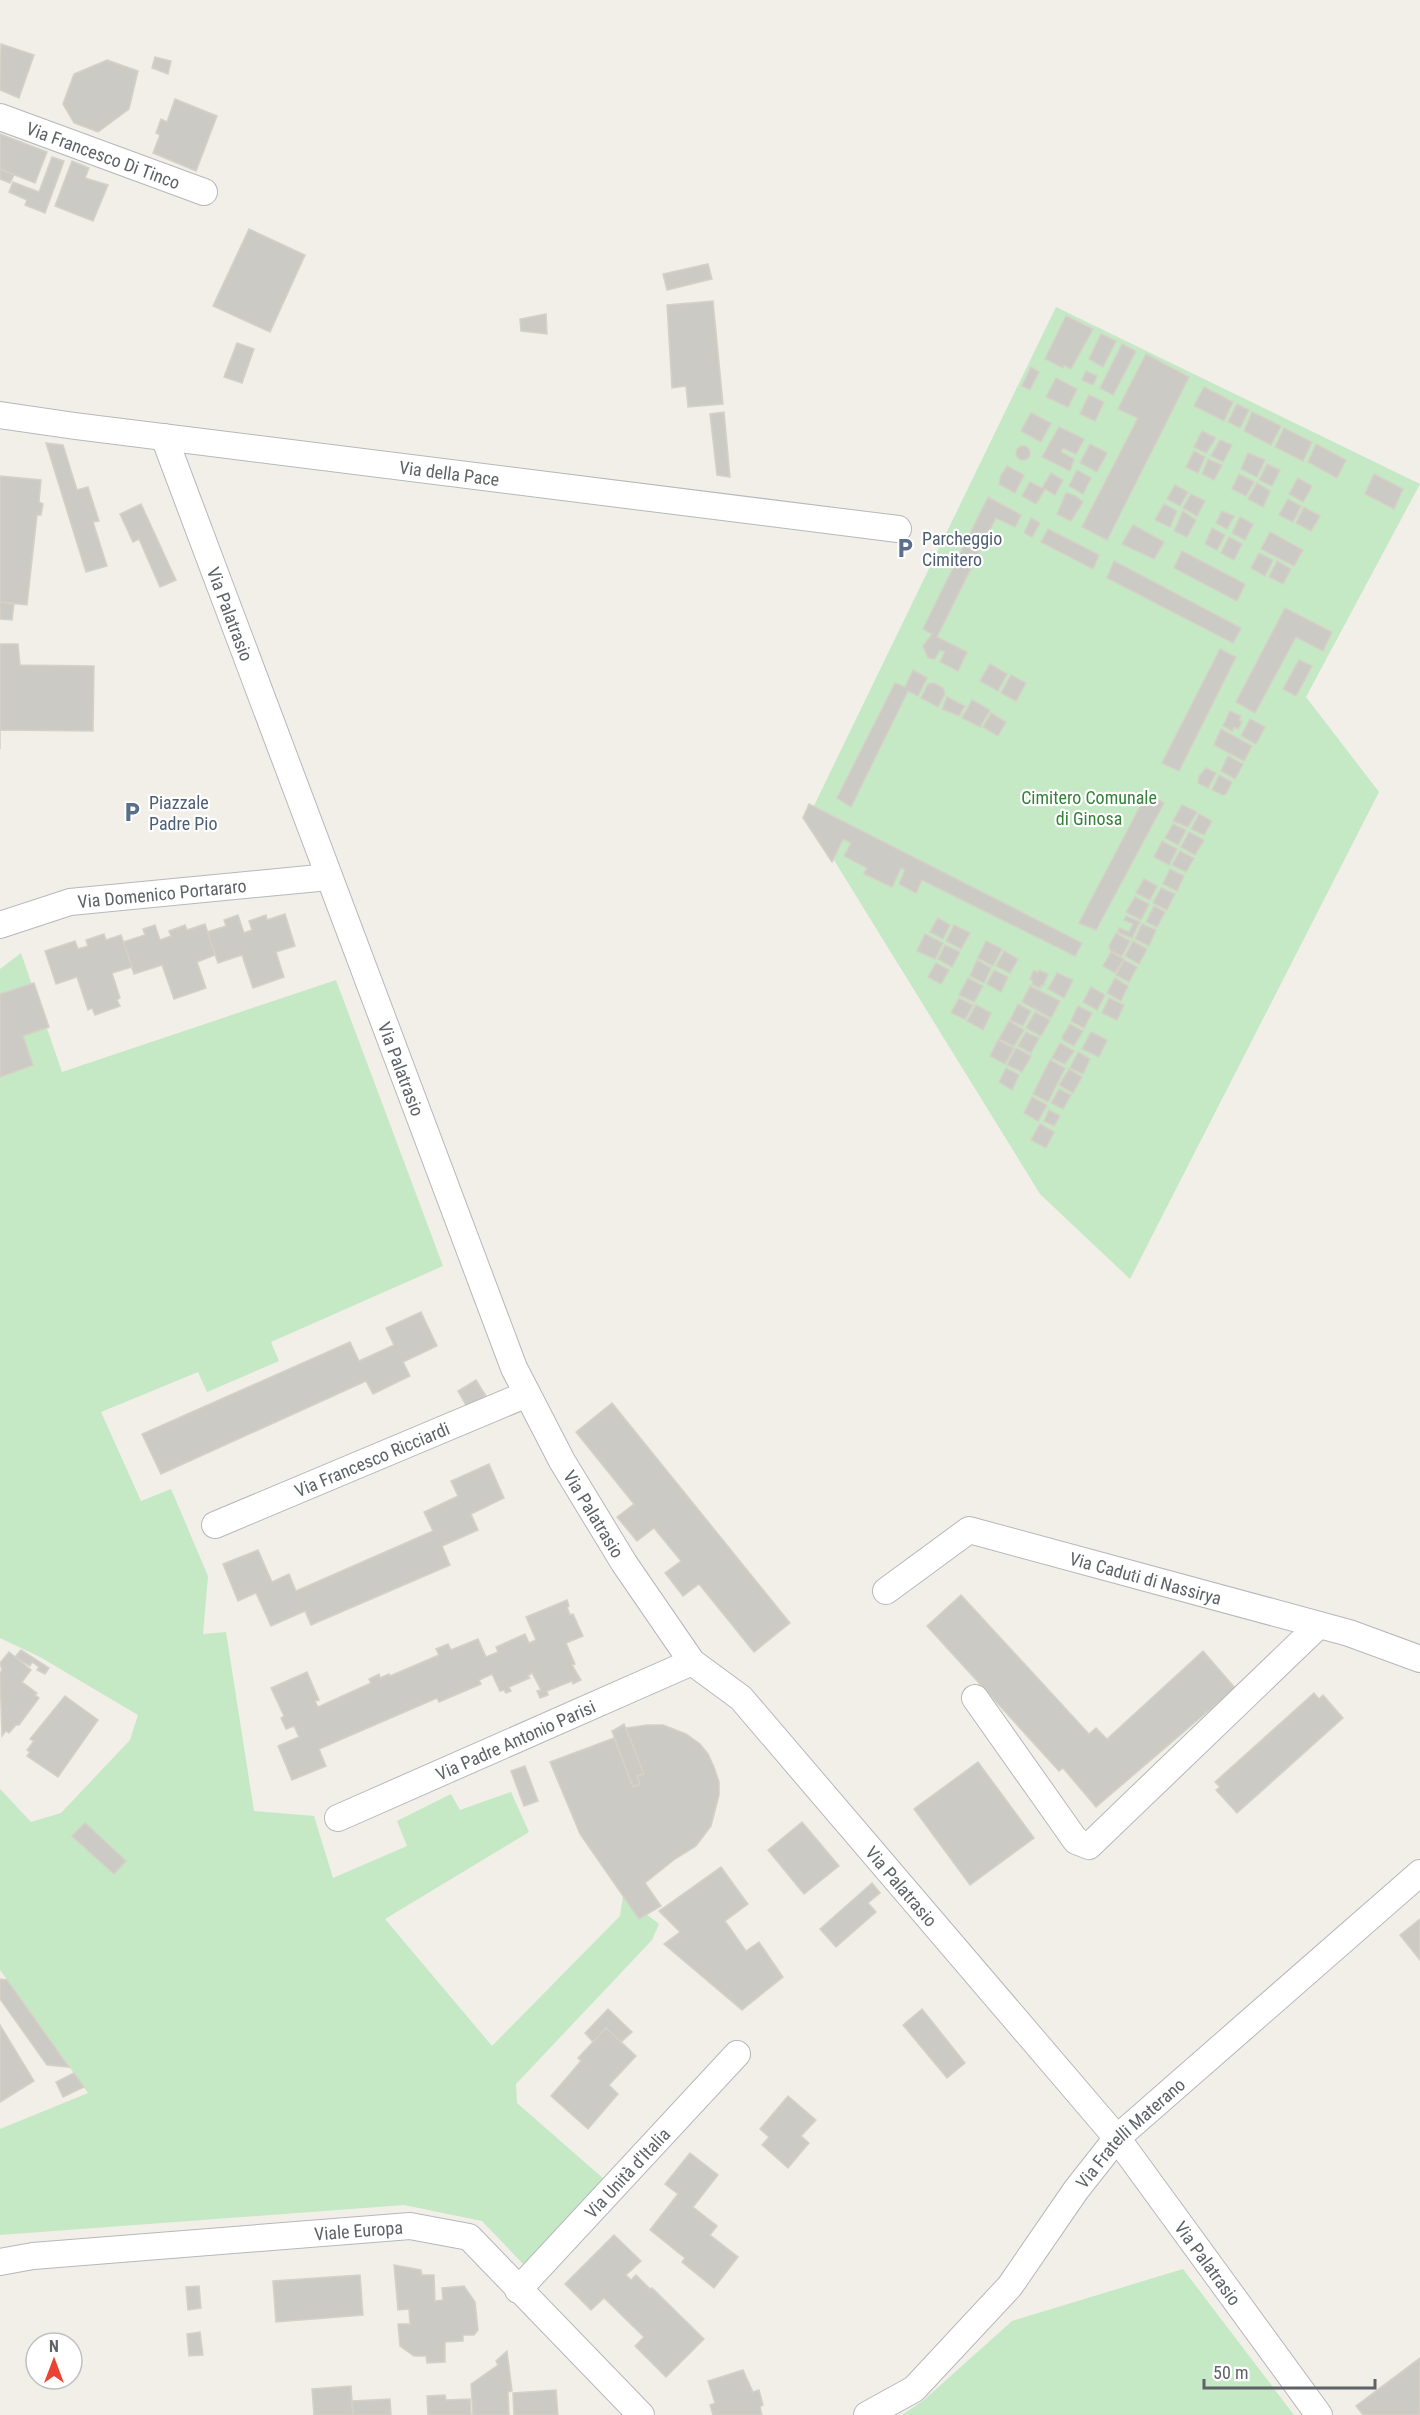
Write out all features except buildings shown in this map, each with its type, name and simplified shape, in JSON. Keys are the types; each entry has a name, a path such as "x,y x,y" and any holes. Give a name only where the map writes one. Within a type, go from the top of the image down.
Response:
{"street":[{"name":"Via Francesco Di Tinco","path":"0,117 204,192"},
{"name":"Via della Pace","path":"0,415 898,529"},
{"name":"Via Palatrasio","path":"164,437 509,1357 562,1461 612,1543 692,1662 741,1698 1117,2138 1319,2415"},
{"name":"Via Domenico Portararo","path":"0,925 70,902 329,877"},
{"name":"Via Francesco Ricciardi","path":"215,1525 527,1394"},
{"name":"Via Caduti di Nassirya","path":"886,1591 969,1530 1319,1624 1420,1659"},
{"path":"975,1698 1076,1841 1089,1846 1319,1624"},
{"name":"Via Padre Antonio Parisi","path":"338,1818 692,1662"},
{"name":"Via Fratelli Materano","path":"867,2415 914,2389 1010,2286 1076,2190 1117,2138 1420,1873"},
{"name":"Via Unità d'Italia","path":"518,2290 737,2054"},
{"name":"Viale Europa","path":"0,2262 45,2255 410,2226 469,2237 641,2415"}],"green space":[{"name":"Cimitero Comunale di Ginosa","path":"1056,307 1420,484 1306,697 1379,792 1130,1279 1040,1194 808,818"},
{"path":"21,953 62,1072 336,980 443,1266 271,1342 279,1361 207,1392 198,1372 101,1412 141,1501 171,1489 208,1576 203,1634 226,1632 254,1811 314,1816 333,1878 407,1846 397,1821 451,1794 460,1810 511,1792 529,1832 385,1919 492,2046 620,1916 623,1896 659,1924 652,1940 516,2084 517,2103 605,2180 523,2264 482,2221 404,2205 0,2235 0,2129 88,2093 0,1970 0,1789 31,1822 61,1813 130,1740 138,1715 40,1657 0,1638 0,969"},
{"path":"1183,2269 1294,2415 902,2415 924,2400 1012,2321"}],"place":[{"name":"Parcheggio Cimitero","path":"905,548"},
{"name":"Piazzale Padre Pio","path":"132,812"}]}
